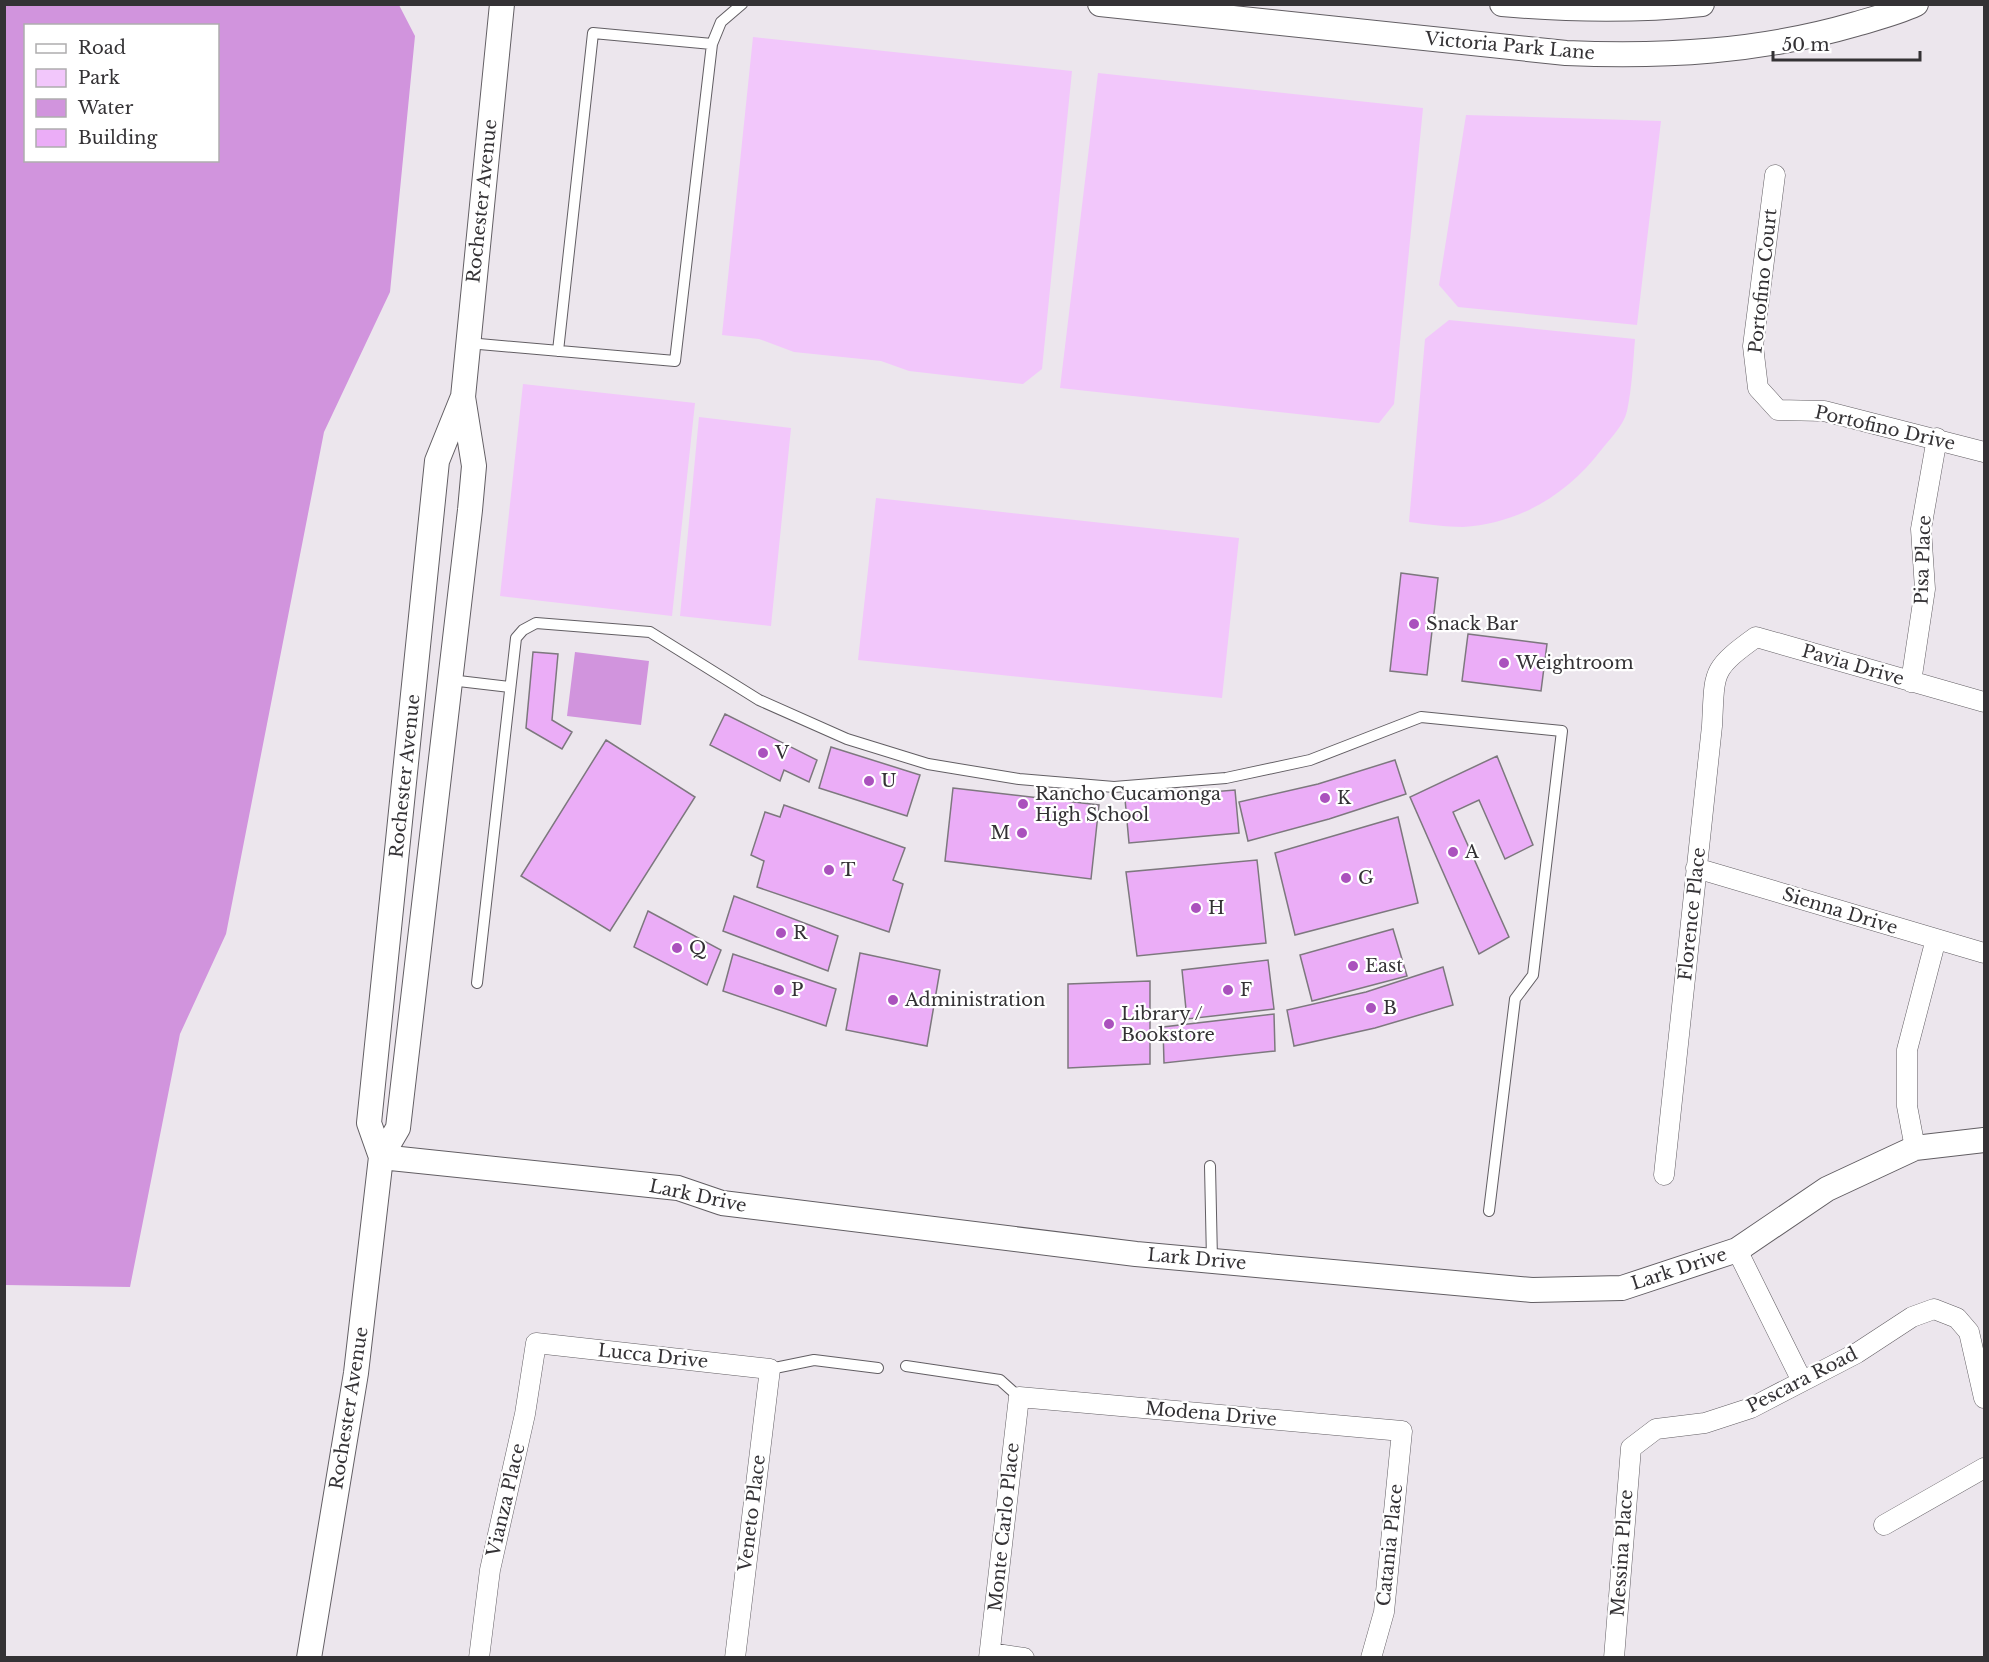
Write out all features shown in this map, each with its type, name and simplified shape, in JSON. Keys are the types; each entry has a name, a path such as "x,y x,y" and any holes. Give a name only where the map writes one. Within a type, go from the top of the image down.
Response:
{"street":[{"name":"Rochester Avenue","path":"309,1658 356,1373 381,1157 398,1128 474,466 463,398 502,4"},
{"name":"Victoria Park Lane","path":"1100,4 1566,53 1633,56 1724,51 1789,40 1848,27 1916,4"},
{"path":"1502,4 1582,10 1649,10 1702,4"},
{"name":"Portofino Court","path":"1758,388 1753,346 1775,175"},
{"name":"Portofino Drive","path":"1758,388 1778,410 1824,411 1937,438 1984,452"},
{"name":"Rochester Avenue","path":"381,1157 369,1123 437,461 463,398"},
{"name":"Pisa Place","path":"1911,682 1925,589 1921,529 1937,438"},
{"name":"Pavia Drive","path":"1727,658 1756,637 1984,702"},
{"name":"Florence Place","path":"1664,1175 1712,726 1715,676 1727,658"},
{"name":"Sienna Drive","path":"1696,868 1984,953"},
{"path":"1916,1148 1907,1106 1907,1050 1936,939"},
{"name":"Lark Drive","path":"381,1157 678,1188 722,1203 1137,1254 1532,1290 1622,1288 1737,1250 1827,1189 1916,1148 1984,1140"},
{"path":"1737,1250 1802,1381"},
{"name":"Pescara Road","path":"1630,1448 1656,1429 1705,1423 1751,1408 1857,1353 1912,1317 1934,1309 1957,1318 1969,1332 1984,1398"},
{"name":"Lucca Drive","path":"536,1342 770,1369"},
{"name":"Vianza Place","path":"479,1658 490,1570 525,1414 536,1342"},
{"name":"Veneto Place","path":"735,1658 770,1369"},
{"name":"Modena Drive","path":"1019,1396 1402,1431"},
{"name":"Monte Carlo Place","path":"990,1655 1019,1396"},
{"name":"Catania Place","path":"1371,1658 1384,1612 1402,1431"},
{"name":"Messina Place","path":"1614,1658 1630,1448"},
{"path":"1884,1525 1984,1468"},
{"path":"990,1655 1024,1658"}],"lane":[{"path":"468,343 675,361 712,44 721,22 742,4"},
{"path":"558,351 593,33 712,44"},
{"path":"477,983 516,638 523,630 536,623 650,632 759,700 846,739 934,765 1019,779 1114,787 1226,778 1310,760 1421,717 1562,731 1533,975 1515,999 1490,1211"},
{"path":"450,680 510,687"},
{"path":"1210,1166 1212,1260"},
{"path":"770,1369 814,1360 878,1368"},
{"path":"906,1366 1000,1380 1019,1396"}],"green space":[{"path":"753,37 1072,71 1042,369 1023,384 909,371 881,361 794,352 759,339 722,335"},
{"path":"1098,73 1423,108 1394,404 1379,423 1060,388"},
{"path":"1466,115 1661,121 1637,325 1458,307 1439,285"},
{"path":"1449,320 1635,339 1627,411 1613,436 1589,465 1558,493 1523,513 1484,525 1456,527 1409,522 1425,339"},
{"path":"523,384 695,403 672,616 500,596"},
{"path":"699,417 791,428 771,626 680,616"},
{"path":"876,498 1239,538 1222,698 858,660"}],"water":[{"path":"5,4 399,5 415,36 390,292 324,432 226,934 180,1034 130,1287 5,1285"},
{"path":"575,652 649,661 641,725 567,716"}],"building":[{"name":"Snack Bar","path":"1401,573 1438,578 1427,675 1390,671"},
{"name":"Weightroom","path":"1468,634 1547,644 1541,691 1462,681"},
{"path":"533,652 558,654 552,720 572,732 562,749 526,728"},
{"name":"V","path":"725,714 817,760 809,782 784,770 780,781 710,745"},
{"path":"606,740 695,797 610,931 521,876"},
{"name":"U","path":"831,747 920,775 907,816 819,788"},
{"name":"A","path":"1497,756 1533,845 1505,859 1479,800 1453,812 1509,937 1479,954 1410,797"},
{"name":"K","path":"1395,760 1406,794 1329,819 1248,841 1239,802 1318,784"},
{"name":"M","path":"953,788 1099,805 1091,879 945,861"},
{"path":"1235,790 1239,833 1129,843 1125,799"},
{"name":"T","path":"784,805 905,848 893,880 903,884 889,932 757,887 764,861 751,855 765,812 780,817"},
{"name":"G","path":"1398,817 1418,903 1295,935 1275,853"},
{"name":"H","path":"1257,860 1266,943 1137,956 1126,872"},
{"name":"R","path":"734,896 838,936 828,971 723,931"},
{"name":"Q","path":"648,911 721,950 707,985 634,947"},
{"name":"East","path":"1393,929 1407,976 1312,1001 1300,955"},
{"name":"Administration","path":"860,953 940,970 927,1046 846,1030"},
{"name":"P","path":"733,954 836,989 826,1026 723,991"},
{"name":"F","path":"1268,960 1274,1009 1187,1019 1182,970"},
{"name":"B","path":"1443,967 1453,1005 1375,1028 1294,1046 1287,1010 1366,992"},
{"name":"Library / Bookstore","path":"1150,981 1150,1064 1068,1068 1068,984"},
{"path":"1274,1014 1275,1051 1164,1063 1163,1027"}],"place":[{"name":"Snack Bar","path":"1414,624"},
{"name":"Weightroom","path":"1504,663"},
{"name":"V","path":"763,753"},
{"name":"U","path":"869,781"},
{"name":"K","path":"1325,798"},
{"name":"Rancho Cucamonga High School","path":"1023,804"},
{"name":"M","path":"1022,833"},
{"name":"A","path":"1453,852"},
{"name":"T","path":"829,870"},
{"name":"G","path":"1346,878"},
{"name":"H","path":"1196,908"},
{"name":"R","path":"781,933"},
{"name":"Q","path":"677,948"},
{"name":"East","path":"1353,966"},
{"name":"P","path":"779,990"},
{"name":"F","path":"1228,990"},
{"name":"Administration","path":"893,1000"},
{"name":"B","path":"1371,1008"},
{"name":"Library / Bookstore","path":"1109,1024"}]}
